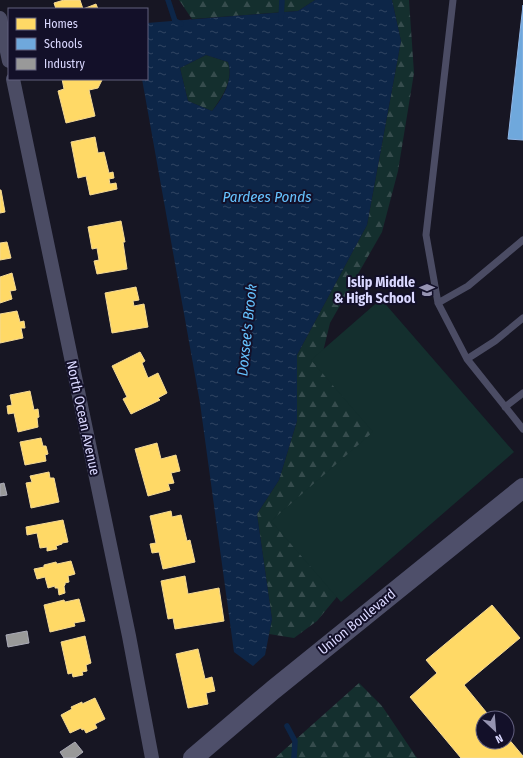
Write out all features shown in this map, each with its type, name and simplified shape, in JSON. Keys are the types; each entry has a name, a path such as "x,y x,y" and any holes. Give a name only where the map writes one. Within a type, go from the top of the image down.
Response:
{"main road":[{"name":"Union Boulevard","path":"193,758 273,690 523,488"}],"street":[{"path":"0,18 6,59"},
{"name":"North Ocean Avenue","path":"13,80 129,636 152,758"}],"lane":[{"path":"453,0 426,235 438,303 468,359 523,429"},
{"path":"438,303 468,286 523,240"},
{"path":"468,359 495,341 523,318"},
{"path":"505,408 523,393"}],"green space":[{"path":"179,0 315,0 298,11 192,19"},
{"path":"392,0 409,0 414,73 398,171 382,232 330,323 321,360 375,423 373,439 340,593 317,621 294,638 269,634 272,619 257,514 279,480 297,421 297,355 367,225 401,41"},
{"path":"206,55 228,62 229,69 226,88 212,111 188,101 180,68"},
{"path":"381,299 514,452 341,602 271,521 373,432 311,360"},
{"path":"359,683 382,706 417,758 275,758"}],"water":[{"name":"Pardees Ponds","path":"315,0 392,0 401,41 367,225 297,355 297,421 279,480 257,514 272,619 265,655 253,666 234,652 200,403 142,80 148,80 148,23 298,11","holes":["206,55 228,62 230,75 226,88 212,111 188,101 180,68"]}],"building: Homes":[{"path":"64,0 80,0 83,8 56,8 54,3"},
{"path":"96,4 98,8 86,8"},
{"path":"62,80 102,80 98,88 89,90 95,116 66,123 58,91 64,89"},
{"path":"95,137 98,153 104,152 109,173 113,172 114,178 109,179 110,184 116,183 117,189 90,195 86,176 78,178 71,142"},
{"path":"0,190 5,212 0,213"},
{"path":"121,221 125,242 123,242 127,269 97,274 94,261 99,260 97,248 92,249 88,227"},
{"path":"7,242 11,258 0,260 0,243"},
{"path":"12,273 16,290 10,291 12,299 0,303 0,277"},
{"path":"136,287 139,300 133,301 134,306 144,304 148,327 112,333 105,293"},
{"path":"17,311 20,322 24,321 25,328 21,328 23,338 0,343 0,314"},
{"path":"140,352 145,361 142,363 148,378 158,373 167,393 158,398 160,400 131,414 123,399 127,397 112,366"},
{"path":"30,391 34,410 38,409 38,427 18,432 14,413 8,414 7,406 12,405 10,395"},
{"path":"41,438 43,446 46,446 48,454 45,455 46,461 25,465 20,442"},
{"path":"157,443 161,459 176,455 180,471 171,473 174,483 168,484 170,490 148,496 135,449"},
{"path":"49,472 50,478 54,478 59,502 31,508 26,483 32,482 30,476"},
{"path":"171,511 172,517 181,515 187,541 190,540 195,562 163,569 159,552 152,553 150,544 156,543 150,516"},
{"path":"63,520 68,542 56,546 57,549 47,551 47,547 40,548 37,533 27,535 26,527"},
{"path":"71,561 75,574 68,576 69,582 65,583 64,586 65,593 59,595 58,588 55,588 55,586 48,588 45,577 37,579 34,569 56,562 57,564"},
{"path":"185,576 188,594 219,588 224,621 175,629 173,618 168,619 161,581"},
{"path":"79,599 85,621 74,623 75,626 50,632 44,605 64,600 65,602"},
{"path":"492,605 520,638 464,685 484,710 475,710 475,750 515,750 515,746 523,758 461,758 410,697 437,673 426,660"},
{"path":"85,636 91,663 86,665 87,671 82,672 83,675 73,677 72,673 68,674 61,642"},
{"path":"198,649 205,679 212,677 215,691 206,693 208,704 188,708 176,654"},
{"path":"95,698 105,719 95,724 97,728 86,733 84,729 82,730 81,728 70,733 61,715 72,709 71,707"}],"building: Schools":[{"path":"523,5 523,140 508,139"}],"building: Industry":[{"path":"4,483 7,495 0,496 0,484"},
{"path":"27,631 29,643 8,647 6,635"},
{"path":"75,742 83,752 75,758 64,758 60,752"}],"waterway":[{"path":"168,0 175,21 181,24"},
{"name":"Doxsee's Brook","path":"281,19 282,0"},
{"name":"Doxsee's Brook","path":"287,726 295,741 294,758"}],"place":[{"name":"Islip Middle & High School","path":"427,290"}]}
